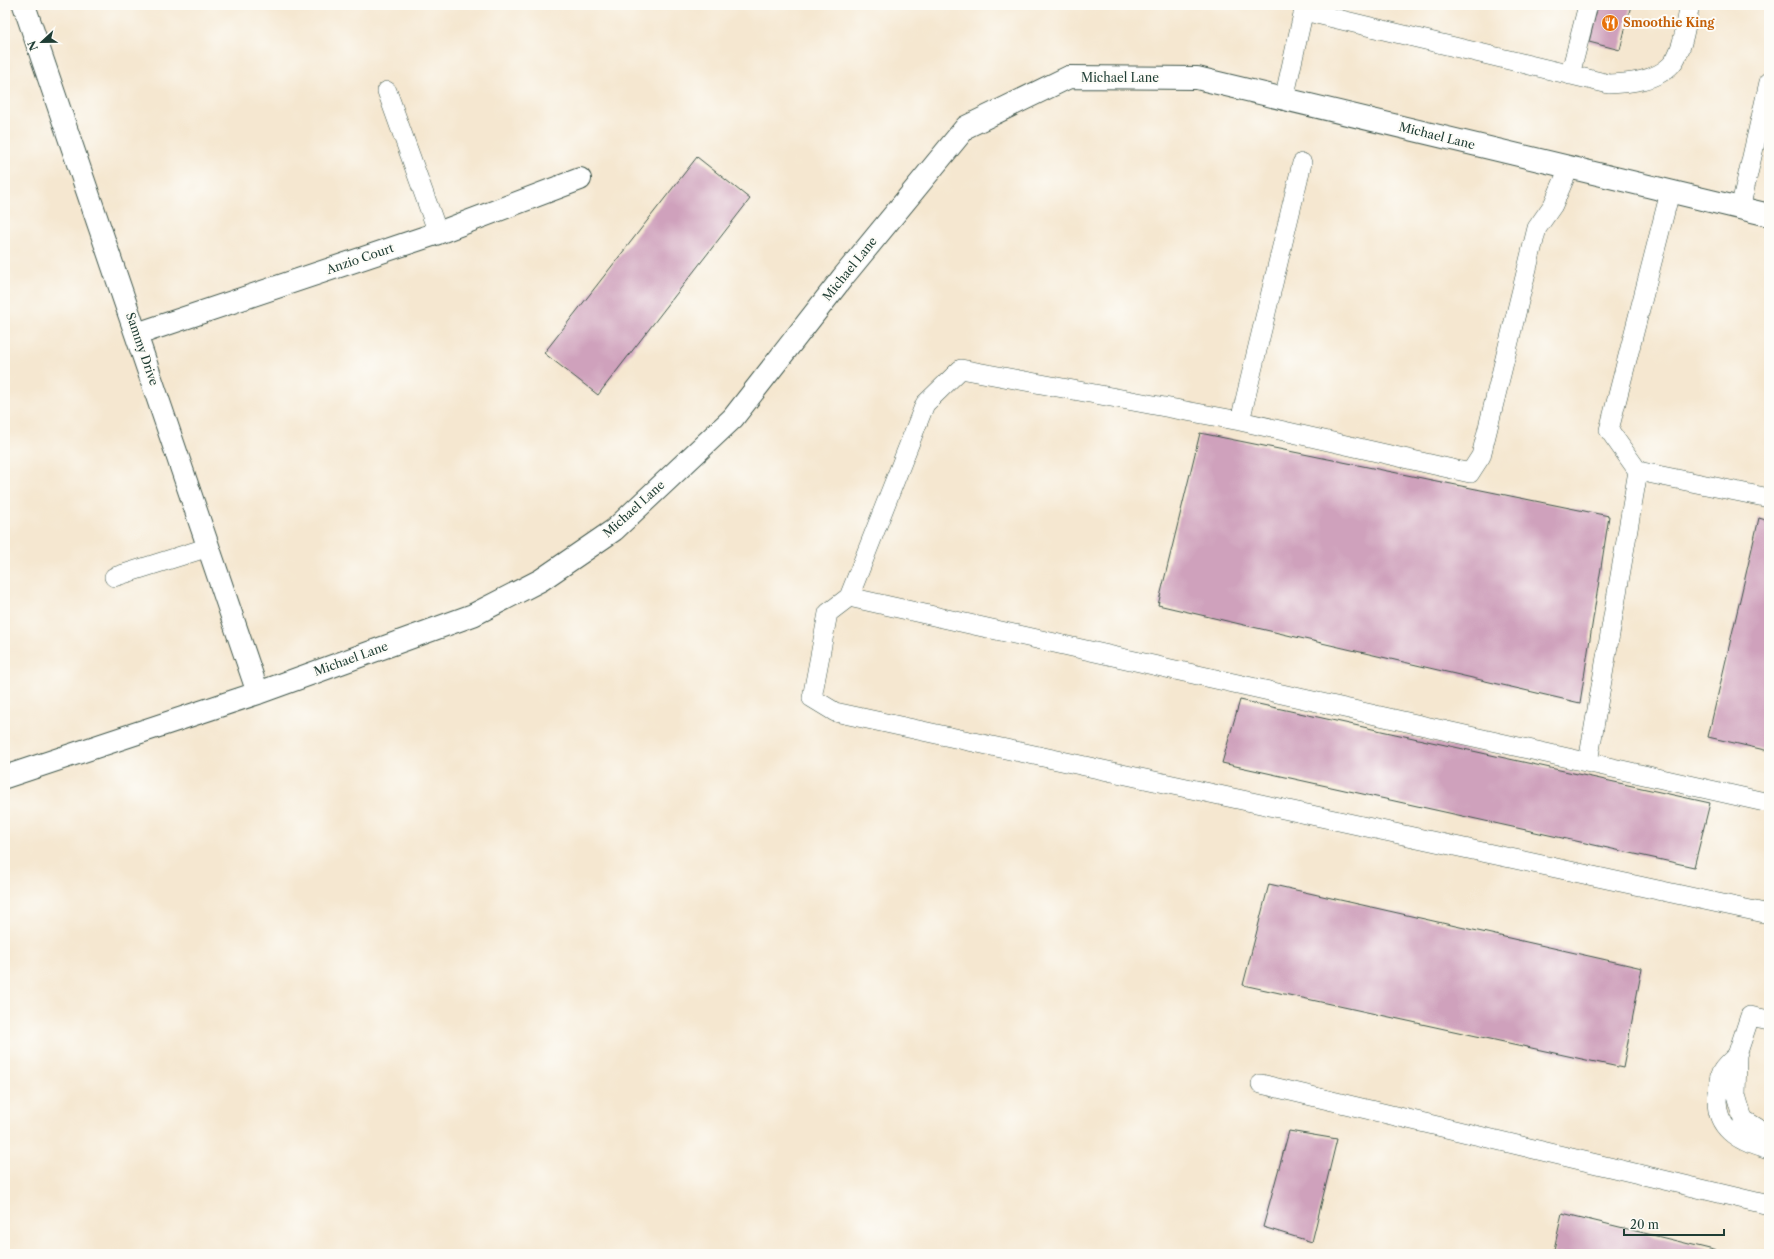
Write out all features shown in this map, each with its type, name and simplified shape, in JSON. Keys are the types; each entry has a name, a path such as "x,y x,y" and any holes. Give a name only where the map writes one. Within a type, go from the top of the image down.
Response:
{"street":[{"name":"Sammy Drive","path":"24,5 258,693"},
{"name":"Michael Lane","path":"5,777 258,693 473,615 542,580 614,530 733,418 843,277 966,127 1069,77 1197,78 1769,215"},
{"name":"Anzio Court","path":"137,334 438,232 580,179"}],"lane":[{"path":"1570,75 1588,5"},
{"path":"1284,99 1304,8 1609,84 1632,83 1660,74 1671,66 1680,48 1690,5"},
{"path":"1740,208 1769,82"},
{"path":"387,91 438,232"},
{"path":"1240,421 1302,163"},
{"path":"1569,168 1553,205 1537,228 1481,456 1470,473 1240,421 961,369 925,404 849,597 828,613 812,698 835,712 1769,914"},
{"path":"1670,192 1609,430 1638,471 1769,498"},
{"path":"1588,762 1638,471"},
{"path":"114,577 209,547"},
{"path":"849,597 1769,803"},
{"path":"1769,1020 1750,1016 1737,1055 1736,1095 1743,1119 1769,1135"},
{"path":"1737,1055 1721,1072 1716,1104 1722,1123 1734,1135 1745,1142 1769,1150"},
{"path":"1261,1084 1769,1205"}],"building":[{"name":"Smoothie King","path":"1598,5 1631,5 1620,50 1589,42"},
{"path":"697,157 750,199 598,395 544,353"},
{"path":"1200,433 1609,516 1580,703 1158,605"},
{"path":"1759,518 1769,521 1769,751 1708,737"},
{"path":"1240,700 1710,803 1694,867 1222,763"},
{"path":"1269,884 1642,968 1623,1068 1243,985"},
{"path":"1289,1131 1337,1139 1312,1242 1263,1227"},
{"path":"1562,1213 1726,1253 1726,1254 1553,1254"}],"place":[{"name":"Smoothie King","path":"1610,23"}]}
